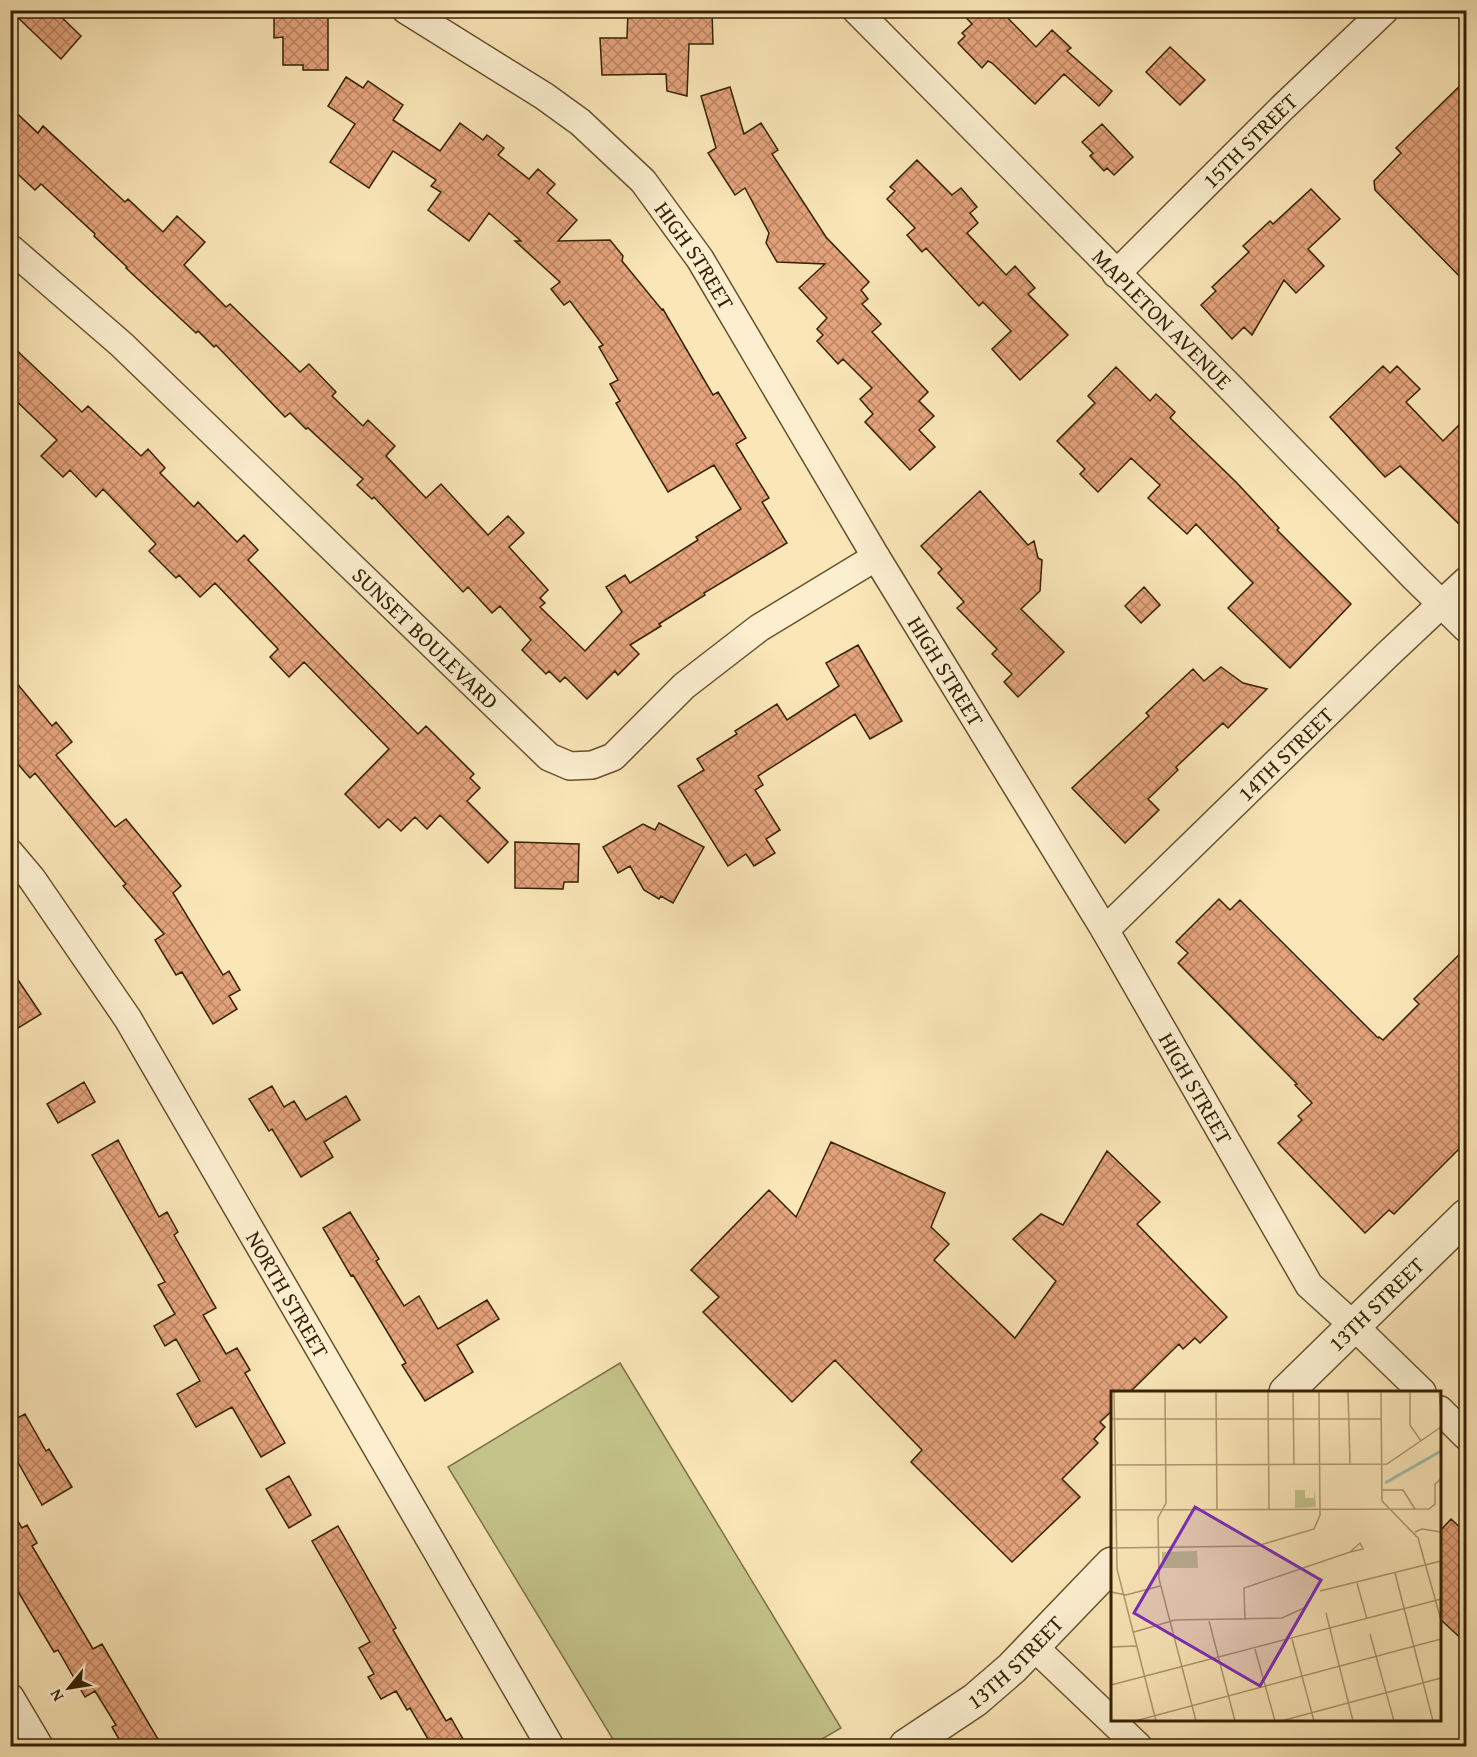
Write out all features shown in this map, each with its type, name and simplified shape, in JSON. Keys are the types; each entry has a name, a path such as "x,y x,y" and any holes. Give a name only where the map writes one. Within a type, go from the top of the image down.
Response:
{"street":[{"name":"HIGH STREET","path":"406,10 544,96 571,116 643,182 700,259 876,557 1105,930 1309,1285 1421,1391"},
{"name":"MAPLETON AVENUE","path":"856,10 1467,628"},
{"name":"15TH STREET","path":"1116,274 1280,110 1385,10"},
{"name":"SUNSET BOULEVARD","path":"10,248 121,344 549,757 570,766 592,765 613,757 684,686 759,628 876,557"},
{"name":"14TH STREET","path":"1105,930 1386,656 1467,581"},
{"name":"NORTH STREET","path":"10,853 32,879 128,1019 550,1746"},
{"name":"13TH STREET","path":"1287,1391 1467,1216"},
{"path":"1441,1411 1467,1436"},
{"name":"13TH STREET","path":"906,1746 975,1700 1012,1668 1111,1566"},
{"path":"1032,1646 1111,1721"},
{"path":"10,1696 39,1746"},
{"path":"1112,1721 1138,1746"}],"shaded area":[{"path":"620,1363 841,1728 810,1746 617,1746 448,1467"}],"building":[{"path":"10,10 54,10 81,36 61,59"},
{"path":"287,10 328,10 328,70 303,70 303,65 283,65 283,37 274,38 274,17 287,16"},
{"path":"628,10 712,10 713,44 689,44 687,96 667,91 666,74 602,75 600,38 627,38"},
{"path":"959,10 1000,10 1036,47 1052,30 1071,48 1067,51 1112,91 1099,106 1064,74 1035,104 992,63 988,61 982,68 958,43 965,36 962,33 972,24"},
{"path":"1170,47 1205,80 1180,105 1146,72"},
{"path":"346,77 363,88 368,81 403,105 393,120 440,151 460,123 483,140 487,135 504,148 498,155 529,179 538,169 555,184 547,193 577,220 558,241 610,240 623,256 622,261 663,309 713,395 718,392 746,438 736,444 769,498 762,502 787,543 704,593 705,595 659,624 661,626 630,645 639,654 618,675 615,671 587,699 565,677 560,682 549,671 546,674 522,650 531,640 500,606 492,613 468,587 463,592 374,497 372,499 357,485 363,479 308,428 306,429 290,413 285,417 216,345 214,347 198,331 196,333 41,184 35,190 10,167 10,107 38,133 43,126 125,202 128,199 163,232 177,216 205,242 184,265 226,307 230,304 300,372 309,364 336,392 332,396 363,426 368,420 395,446 386,456 426,498 441,484 488,535 508,516 524,533 509,547 548,590 540,598 545,603 540,607 585,651 622,612 606,587 625,575 630,583 698,540 696,537 741,509 714,465 668,492 616,403 620,401 610,384 618,380 599,347 603,345 570,301 564,305 551,289 560,282 515,241 521,241 489,213 469,241 428,210 441,192 431,186 436,180 393,151 369,188 330,162 355,124 328,106"},
{"path":"1467,79 1467,284 1375,190 1374,181 1401,153 1396,148"},
{"path":"730,87 744,134 761,123 778,150 772,154 826,237 869,282 861,290 868,299 862,304 881,324 872,332 928,392 919,401 934,416 919,430 935,447 910,470 865,422 873,414 860,399 872,388 843,359 838,364 817,341 823,335 817,329 827,318 799,288 825,264 777,262 766,243 769,233 745,188 735,195 708,153 716,148 701,96"},
{"path":"1102,124 1133,157 1114,175 1107,168 1104,171 1090,156 1093,153 1082,142"},
{"path":"917,160 952,195 961,188 977,207 970,213 978,223 967,233 1006,275 1015,266 1035,288 1028,294 1068,335 1020,380 992,349 1011,331 983,302 979,306 926,248 922,252 907,235 915,228 887,199 895,191 890,187"},
{"path":"1311,189 1340,219 1308,249 1324,266 1296,293 1284,280 1252,335 1244,327 1232,339 1201,305 1216,291 1212,287 1249,252 1243,246 1270,221 1273,224"},
{"path":"10,344 82,412 88,406 141,456 148,449 165,468 160,473 194,507 198,502 237,542 244,535 258,550 248,560 418,734 426,726 474,774 470,778 480,788 467,801 508,842 488,863 440,815 427,829 415,817 401,831 388,819 379,828 345,794 389,749 304,662 289,677 270,657 278,649 215,583 200,597 179,575 176,578 149,551 156,544 103,489 96,497 70,470 63,477 41,456 57,440 10,395"},
{"path":"1383,366 1390,373 1397,366 1420,389 1406,402 1443,441 1467,417 1467,532 1400,466 1385,477 1330,417"},
{"path":"1116,367 1150,401 1156,394 1175,412 1170,418 1236,482 1279,528 1277,530 1351,604 1290,668 1228,608 1253,583 1196,524 1187,534 1148,498 1160,485 1131,458 1098,492 1080,474 1085,469 1057,441 1095,403 1088,396"},
{"path":"980,491 1028,545 1034,541 1038,558 1042,560 1040,591 1021,609 1064,652 1018,697 1004,682 1012,674 992,654 997,649 957,608 964,602 938,573 942,569 921,546"},
{"path":"1144,587 1160,605 1141,623 1125,606"},
{"path":"858,645 902,721 870,739 855,714 758,776 763,785 755,790 780,830 766,839 775,853 754,866 746,854 728,866 678,786 704,770 697,759 737,734 735,731 777,704 787,720 839,686 826,663"},
{"path":"1221,667 1243,683 1267,689 1228,728 1223,723 1176,767 1178,770 1148,799 1159,810 1125,843 1072,788 1149,716 1146,713 1193,669 1204,681"},
{"path":"10,675 52,726 56,722 72,742 56,755 115,827 126,819 181,886 173,893 223,975 229,971 240,990 229,996 237,1009 213,1024 182,972 176,975 155,940 164,934 123,886 126,884 35,773 30,778 10,755"},
{"path":"659,823 704,847 673,903 661,896 659,899 644,890 630,866 618,873 603,847 643,824 655,830"},
{"path":"515,842 579,844 578,882 564,882 563,889 515,888"},
{"path":"1219,899 1230,910 1240,900 1378,1038 1383,1040 1419,1004 1414,999 1467,947 1467,1141 1394,1214 1389,1210 1365,1233 1278,1143 1302,1120 1298,1116 1312,1103 1295,1085 1297,1084 1178,963 1188,953 1176,942"},
{"path":"10,968 41,1014 10,1033"},
{"path":"84,1082 95,1102 58,1123 47,1104"},
{"path":"272,1086 284,1107 294,1101 306,1120 346,1096 360,1120 324,1142 333,1157 301,1177 272,1129 269,1131 249,1099"},
{"path":"118,1140 159,1217 167,1212 178,1232 174,1235 216,1308 203,1315 226,1354 237,1348 250,1370 245,1373 285,1443 261,1457 232,1407 196,1427 177,1394 200,1381 176,1339 165,1346 154,1326 175,1314 158,1285 165,1282 92,1155"},
{"path":"831,1142 945,1193 931,1227 949,1244 934,1260 1015,1338 1056,1281 1013,1239 1041,1214 1063,1225 1107,1151 1160,1202 1137,1224 1227,1317 1200,1343 1195,1338 1183,1349 1179,1344 1131,1391 1111,1391 1111,1412 1100,1422 1105,1427 1094,1439 1098,1443 1062,1479 1080,1497 1012,1562 911,1462 922,1450 835,1360 792,1402 703,1312 719,1297 691,1270 769,1190 796,1217"},
{"path":"350,1212 379,1259 376,1261 404,1306 419,1296 438,1329 487,1300 499,1319 457,1345 473,1372 425,1401 402,1365 406,1363 323,1228"},
{"path":"25,1414 46,1451 49,1449 72,1487 42,1505 10,1448 10,1422"},
{"path":"289,1476 311,1515 289,1528 266,1489"},
{"path":"10,1508 22,1528 27,1525 37,1543 32,1546 93,1649 102,1644 162,1746 123,1746 112,1727 116,1725 95,1691 85,1697 58,1650 54,1652 10,1578"},
{"path":"1451,1519 1467,1534 1467,1644 1441,1620 1441,1530"},
{"path":"338,1526 396,1628 393,1630 446,1721 451,1718 467,1746 432,1746 410,1708 407,1710 396,1691 381,1699 368,1677 374,1674 359,1648 370,1642 312,1541"}]}
